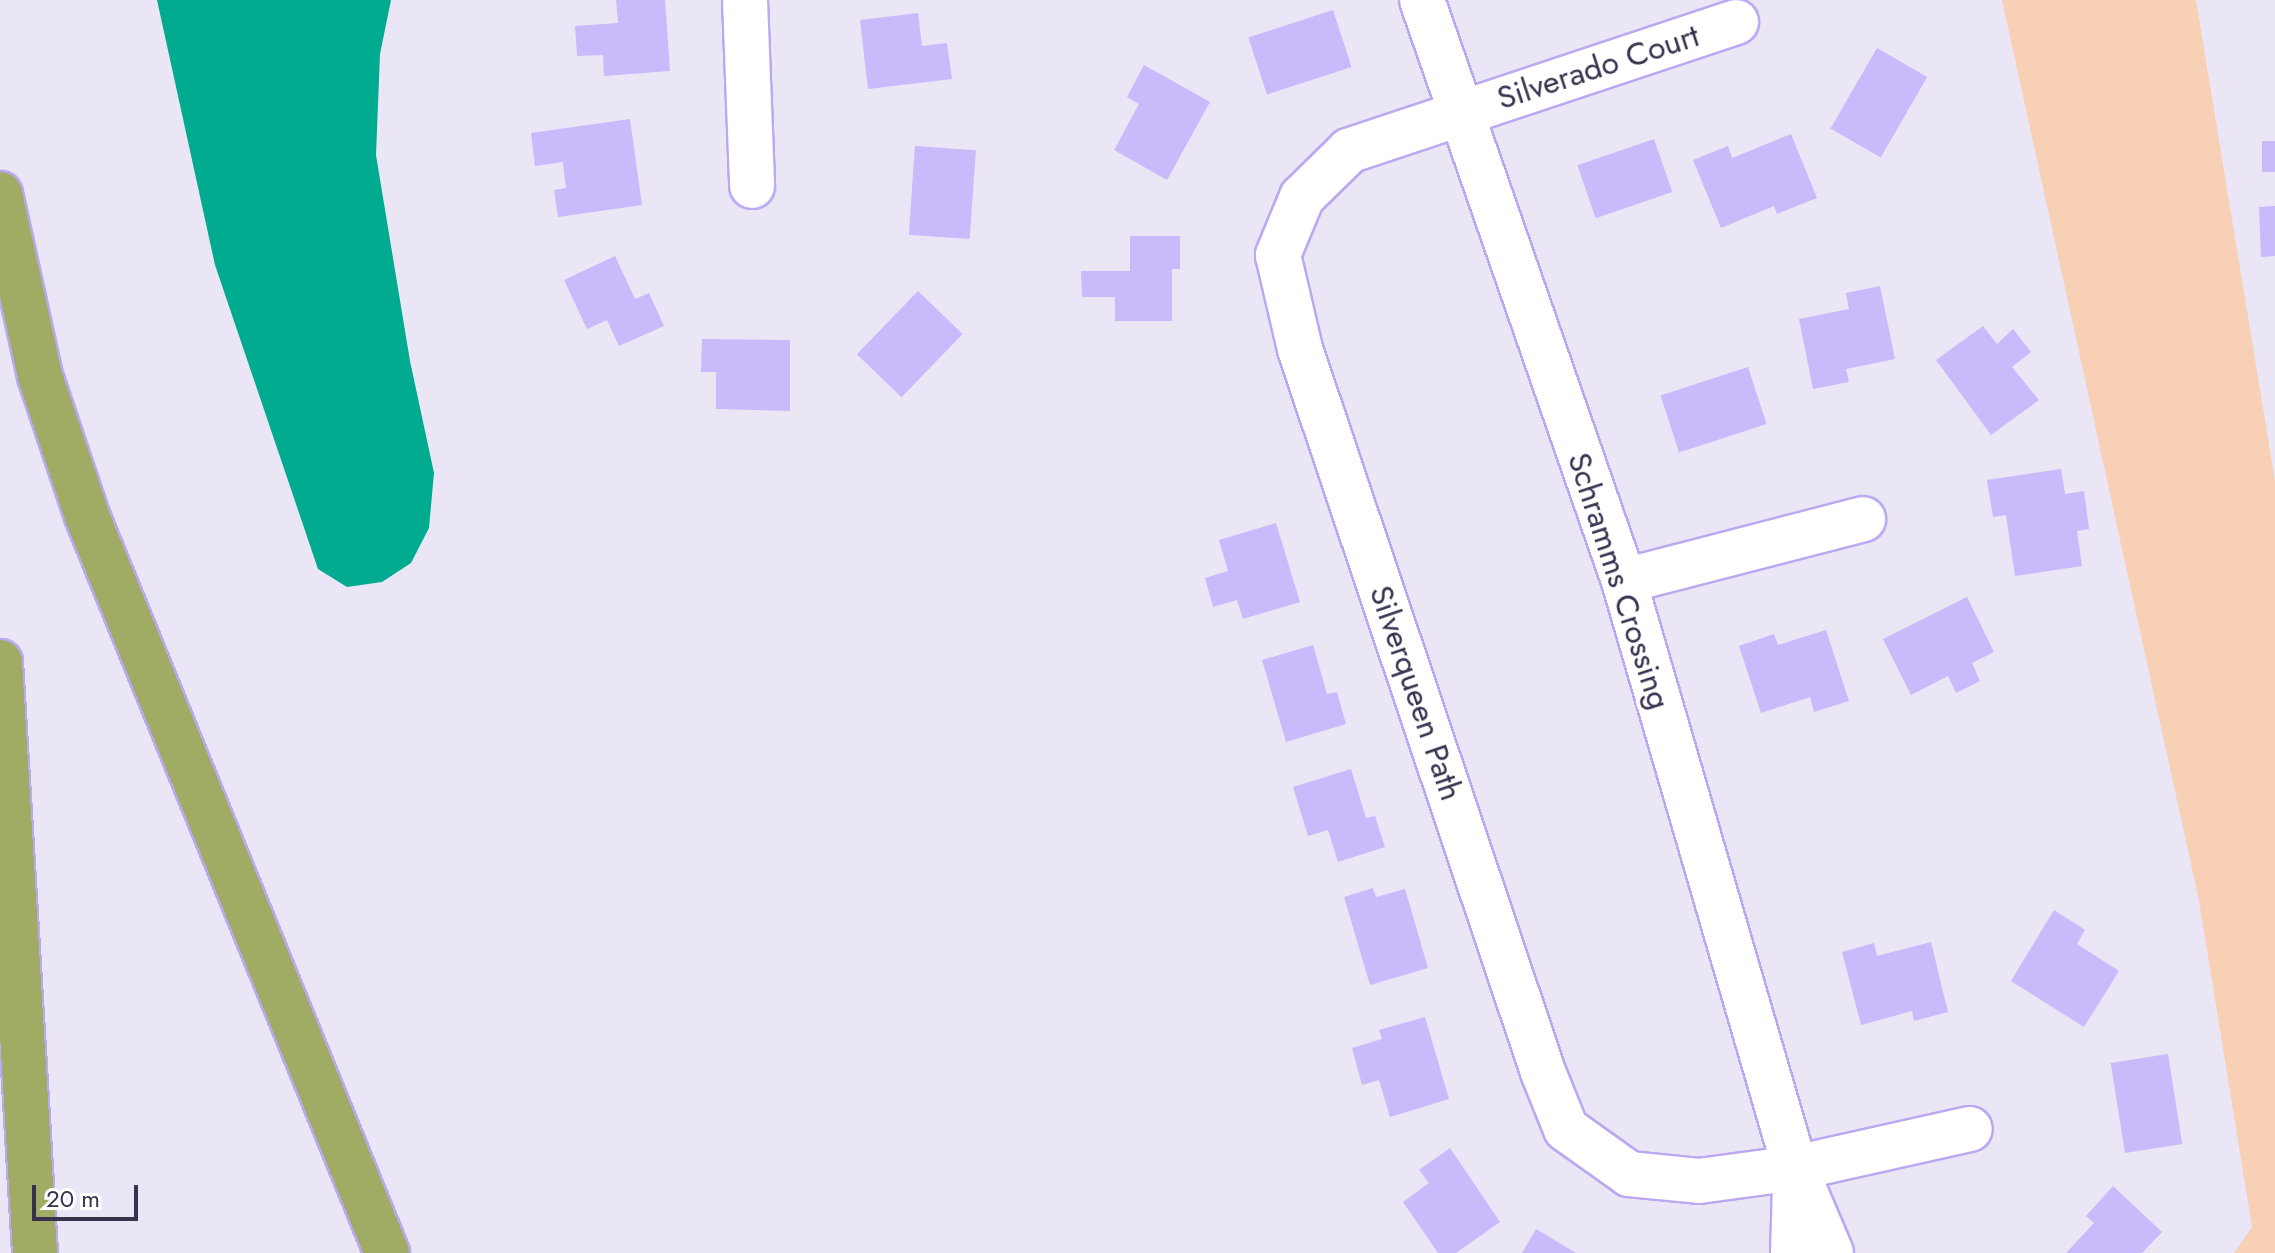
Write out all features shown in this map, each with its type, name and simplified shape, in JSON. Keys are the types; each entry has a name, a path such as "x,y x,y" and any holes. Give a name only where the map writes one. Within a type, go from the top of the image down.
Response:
{"highway":[{"path":"0,194 40,376 87,516 387,1253"},
{"path":"0,662 35,1253"}],"street":[{"path":"745,0 752,186"},
{"name":"Schramms Crossing","path":"1422,0 1624,581 1795,1168 1831,1253"},
{"name":"Silverado Court","path":"1460,112 1736,22"},
{"name":"Silverqueen Path","path":"1460,112 1349,151 1302,197 1278,255 1300,349 1538,1057 1566,1129 1629,1174 1699,1181 1795,1168 1970,1129"},
{"path":"1624,581 1863,519"},
{"name":"Schramms Crossing","path":"1793,1253 1795,1168"}],"shaded area":[{"path":"157,0 391,0 380,54 376,155 410,361 434,473 429,528 411,563 382,582 347,587 318,569 215,265"},
{"path":"2002,0 2196,0 2275,481 2275,1253 2234,1253 2252,1227 2199,901"}],"building":[{"path":"616,0 665,0 670,71 604,76 603,55 577,56 575,26 618,23"},
{"path":"1333,10 1352,67 1267,95 1248,38"},
{"path":"918,13 922,46 947,43 952,79 868,89 860,20"},
{"path":"1877,48 1927,77 1881,158 1830,129"},
{"path":"1144,65 1210,102 1167,180 1114,150 1139,104 1127,97"},
{"path":"630,119 642,205 558,217 554,190 566,188 563,162 535,166 531,133"},
{"path":"1791,134 1817,198 1777,214 1774,206 1721,228 1693,160 1728,146 1732,158"},
{"path":"1654,139 1672,192 1596,218 1577,165"},
{"path":"2262,141 2275,141 2275,172 2262,172"},
{"path":"915,146 976,150 970,239 909,235"},
{"path":"2275,206 2275,256 2261,257 2259,207"},
{"path":"1130,236 1180,236 1180,269 1172,269 1172,321 1115,321 1115,297 1082,297 1081,271 1130,271"},
{"path":"615,256 635,299 649,293 664,326 619,346 607,320 587,329 564,280"},
{"path":"1880,286 1895,359 1846,369 1849,382 1813,389 1799,319 1849,309 1846,293"},
{"path":"918,291 963,334 901,397 857,354"},
{"path":"1983,326 1997,344 2013,329 2031,352 2012,367 2039,400 1991,435 1936,360"},
{"path":"702,339 790,340 790,411 716,409 716,372 701,372"},
{"path":"1748,367 1767,424 1679,452 1661,395"},
{"path":"2061,469 2065,494 2084,491 2089,529 2077,531 2082,566 2015,576 2006,515 1993,517 1987,480"},
{"path":"1276,523 1300,602 1243,619 1237,600 1213,607 1205,578 1228,571 1219,540"},
{"path":"1967,597 1994,652 1972,663 1980,681 1956,693 1948,676 1911,695 1883,639"},
{"path":"1826,630 1849,701 1814,712 1810,697 1761,713 1739,646 1774,634 1778,645"},
{"path":"1313,645 1327,694 1337,692 1346,724 1286,742 1262,660"},
{"path":"1351,769 1366,818 1375,816 1385,847 1338,862 1328,830 1308,836 1293,787"},
{"path":"1373,888 1376,897 1405,889 1428,968 1370,985 1344,897"},
{"path":"2054,910 2085,930 2077,944 2119,971 2084,1027 2011,981"},
{"path":"1931,942 1948,1012 1914,1021 1912,1011 1861,1025 1842,952 1874,943 1877,956"},
{"path":"1425,1017 1449,1099 1390,1117 1379,1080 1362,1085 1352,1048 1382,1039 1379,1030"},
{"path":"2168,1054 2182,1144 2125,1153 2111,1063"},
{"path":"1450,1148 1500,1222 1456,1253 1438,1253 1403,1202 1429,1183 1419,1170"},
{"path":"2113,1186 2162,1232 2142,1253 2066,1253 2094,1223 2086,1216"},
{"path":"1536,1229 1576,1253 1522,1253"}]}
